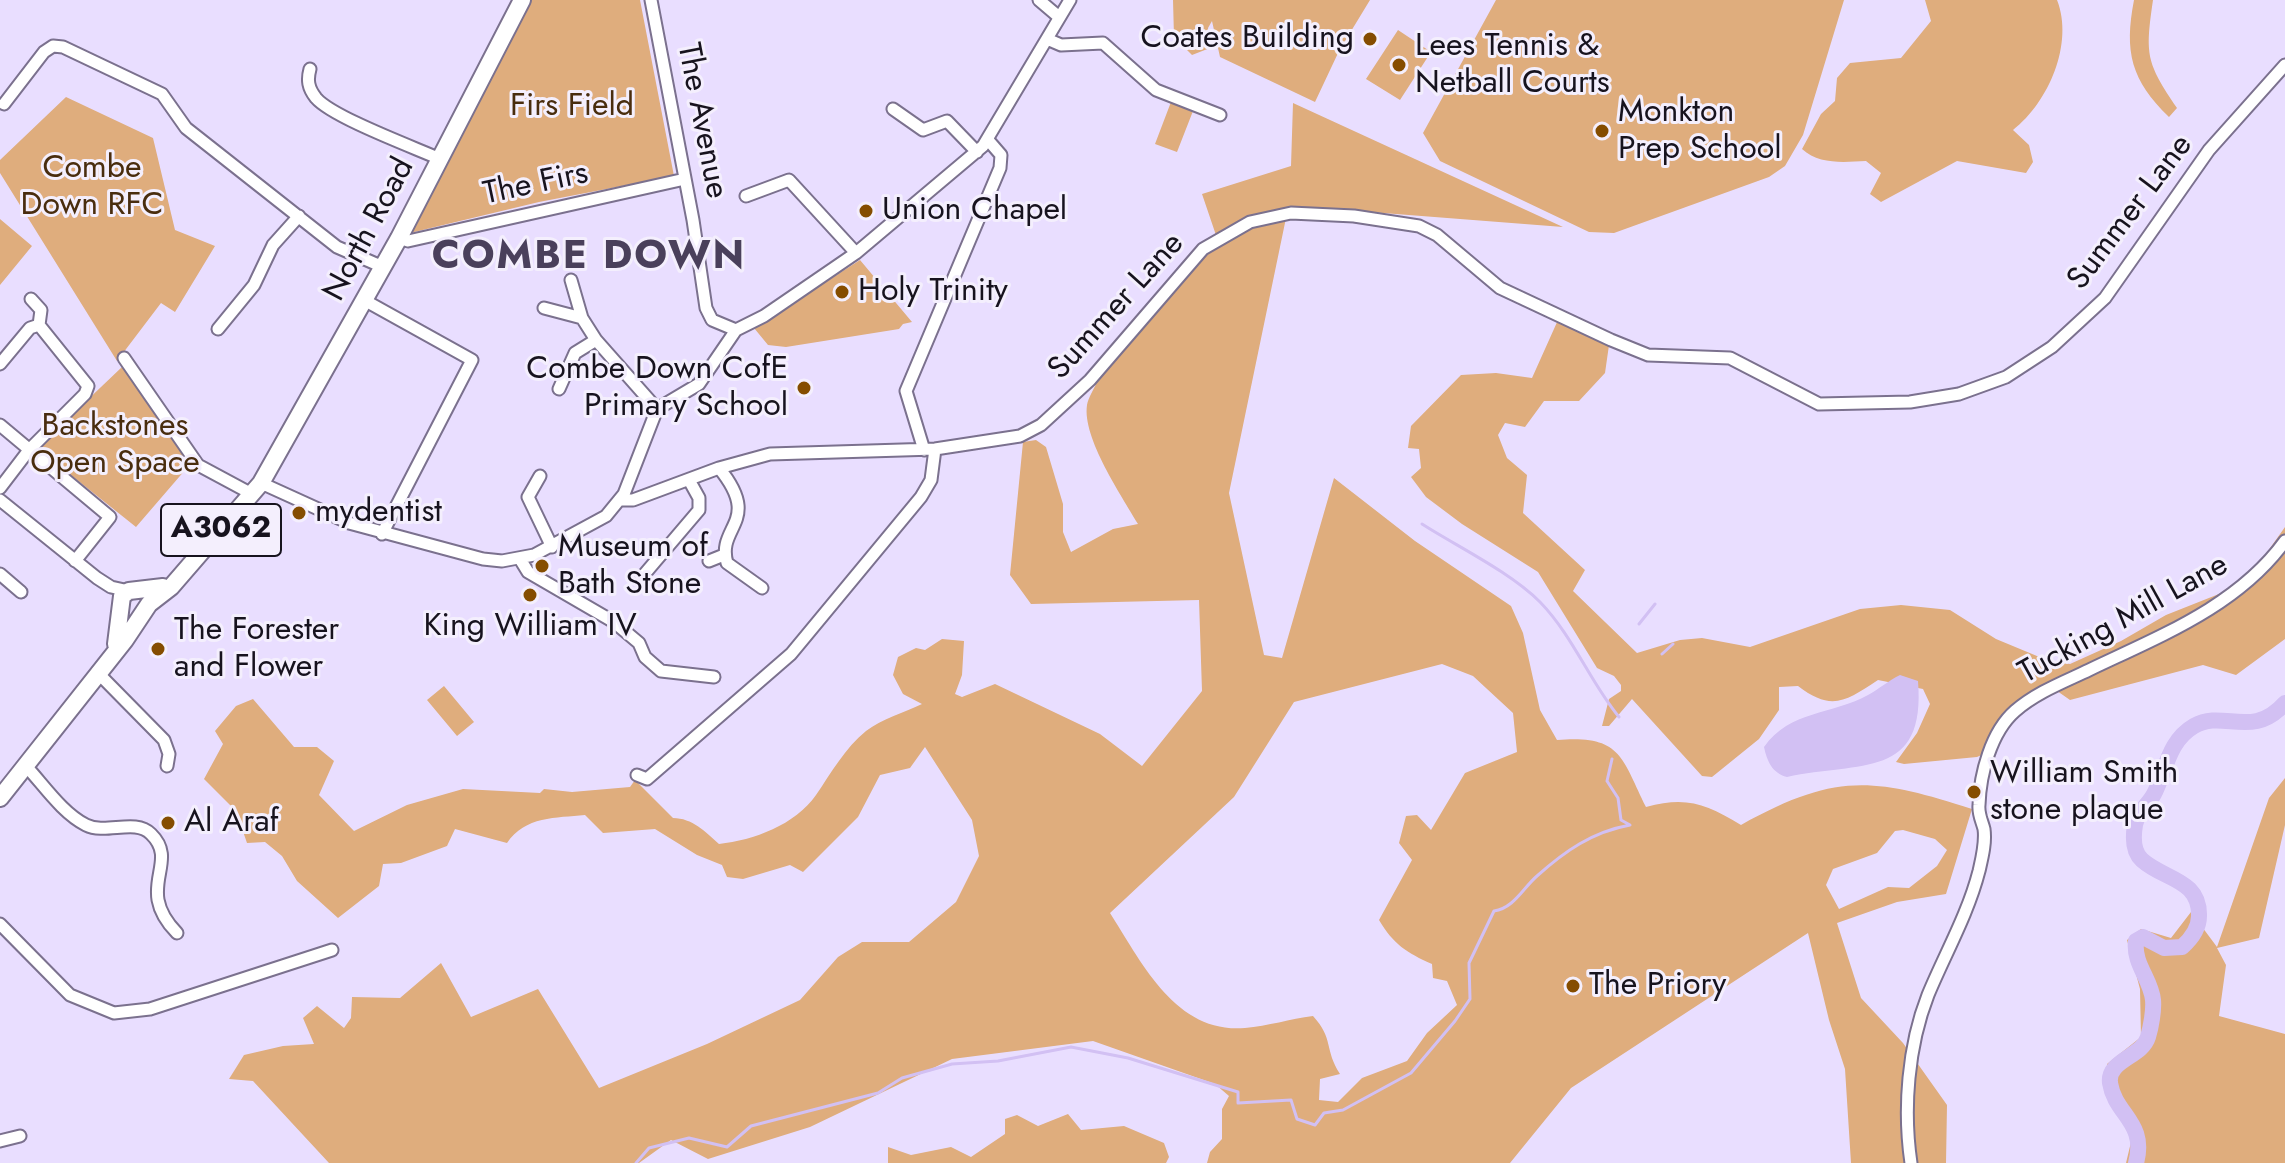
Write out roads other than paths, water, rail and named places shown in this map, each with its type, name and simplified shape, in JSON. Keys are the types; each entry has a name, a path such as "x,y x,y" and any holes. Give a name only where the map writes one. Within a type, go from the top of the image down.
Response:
{"main road":[{"name":"North Road","path":"257,489 399,238 522,0"},
{"name":"A3062","path":"0,798 153,599 180,576 257,489"},
{"name":"A3062","path":"102,665 119,636 122,596 165,586 180,576"},
{"name":"A3062","path":"135,592 146,598 144,613"},
{"path":"120,609 129,619 144,613"}],"street":[{"name":"The Avenue","path":"651,0 706,308 712,320 736,330"},
{"path":"1039,0 1059,17"},
{"path":"124,358 198,465 382,534 483,559 520,559 552,547 597,523 620,500 657,409 699,384 736,330 764,316 856,253 977,152 988,140 1070,0"},
{"path":"1047,39 1061,45 1103,43 1156,90 1220,115"},
{"path":"13,116 2,103 44,52 53,46 63,47 162,94 186,128 337,247 383,267"},
{"name":"Summer Lane","path":"620,500 633,500 719,468 770,454 930,450 1000,440 1041,425 1090,380 1203,249 1250,222 1291,213 1354,216 1419,226 1437,235 1500,288 1611,340 1648,355 1730,358 1819,404 1910,402 1959,394 2017,370 2052,347 2105,298 2209,150 2285,65"},
{"path":"310,69 307,81 315,97 325,106 440,159"},
{"path":"893,109 923,130 940,122 953,123 977,152"},
{"path":"644,781 791,654 921,497 935,468 906,391 1000,168 1001,155 988,140"},
{"name":"The Firs","path":"399,238 408,241 685,179"},
{"path":"746,196 789,180 856,253"},
{"path":"218,329 254,285 273,245 299,216"},
{"path":"571,280 582,318 596,340 657,409"},
{"path":"0,488 29,450 88,391 88,386 39,325 41,310 31,299"},
{"path":"364,300 472,360 382,534"},
{"path":"544,308 582,318"},
{"path":"0,364 30,328 39,325"},
{"path":"559,389 575,353 596,340"},
{"path":"0,425 110,517 75,561"},
{"path":"709,561 724,555 736,526 739,501 733,485 719,468"},
{"path":"540,476 528,497 552,547"},
{"path":"642,577 699,510 699,498 689,480"},
{"path":"0,500 97,578 120,609"},
{"name":"Tucking Mill Lane","path":"1911,1163 1908,1096 1912,1055 1926,999 1978,874 1984,829 1978,809 1980,785 1999,732 2016,710 2040,693 2170,632 2220,602 2249,582 2285,541"},
{"path":"724,555 732,569 762,588"},
{"path":"520,559 528,572 614,622 639,643 651,663 661,671 714,677"},
{"path":"1,577 21,592"},
{"path":"97,578 135,592"},
{"path":"102,665 164,740 169,754 167,766"},
{"path":"25,765 86,826 103,830 137,827 152,835 163,860 156,900 160,913 177,933"},
{"path":"0,924 70,995 114,1013 150,1009 332,950"},
{"path":"0,1141 20,1136"}],"waterway":[{"path":"1422,524 1499,570 1540,602 1562,629 1619,717"},
{"path":"1639,624 1655,604"},
{"path":"1662,654 1673,644"},
{"path":"2136,1163 2138,1149 2134,1128 2113,1094 2110,1083 2114,1069 2145,1044 2151,1024 2153,1000 2137,957 2136,941 2143,937 2164,948 2182,947 2194,933 2199,916 2194,894 2187,887 2139,857 2134,839 2136,821 2154,794 2173,748 2185,732 2216,720 2261,720 2285,703"},
{"path":"636,1163 649,1148 689,1138 727,1147 751,1126 878,1093 902,1078 952,1064 998,1061 1071,1047 1128,1058 1238,1092 1238,1103 1291,1100 1297,1119 1315,1125 1324,1113 1343,1110 1411,1073 1455,1021 1470,999 1469,963 1494,911 1513,902 1537,876 1569,851 1603,832 1630,825 1621,820 1618,798 1607,781 1612,759"}],"place":[{"name":"Coates Building","path":"1370,39"},
{"name":"Lees Tennis & Netball Courts","path":"1399,65"},
{"name":"Monkton Prep School","path":"1602,131"},
{"name":"Union Chapel","path":"866,211"},
{"name":"Holy Trinity","path":"842,292"},
{"name":"Combe Down CofE Primary School","path":"804,388"},
{"name":"mydentist","path":"299,513"},
{"name":"Museum of Bath Stone","path":"542,566"},
{"name":"King William IV","path":"530,595"},
{"name":"The Forester and Flower","path":"158,649"},
{"name":"William Smith stone plaque","path":"1974,792"},
{"name":"Al Araf","path":"168,823"},
{"name":"The Priory","path":"1573,986"}],"district":[{"name":"COMBE DOWN","path":"589,258"}],"park label":[{"name":"Firs Field","path":"572,107"},
{"name":"Combe Down RFC","path":"92,188"},
{"name":"Backstones Open Space","path":"115,446"}]}
